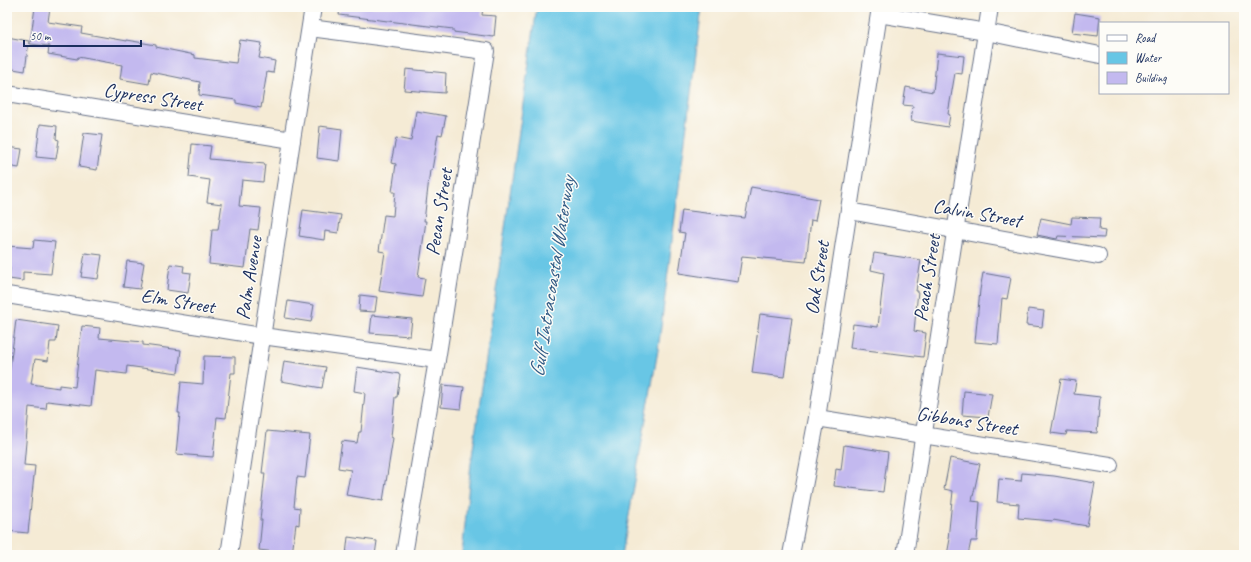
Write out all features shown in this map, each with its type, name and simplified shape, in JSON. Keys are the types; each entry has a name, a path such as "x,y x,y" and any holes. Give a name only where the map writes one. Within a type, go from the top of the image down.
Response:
{"street":[{"name":"Palm Avenue","path":"229,555 292,140 314,7"},
{"name":"Peach Street","path":"905,555 990,7"},
{"path":"879,11 1099,55"},
{"name":"Oak Street","path":"791,555 817,418 879,11"},
{"name":"Pecan Street","path":"310,28 486,51 437,360 404,555"},
{"name":"Cypress Street","path":"7,94 292,140"},
{"name":"Calvin Street","path":"849,211 1098,256"},
{"name":"Elm Street","path":"7,295 262,336 437,360"},
{"name":"Gibbons Street","path":"817,418 1110,465"}],"water":[{"name":"Gulf Intracoastal Waterway","path":"537,7 702,7 658,350 622,555 462,555 471,463"}],"building":[{"path":"35,7 50,7 48,22 82,27 81,33 156,45 156,47 195,55 195,58 236,63 240,40 262,43 259,58 275,61 273,73 267,72 261,108 236,103 236,100 199,95 200,82 151,72 149,84 120,79 122,65 78,57 77,59 48,54 49,46 30,44"},
{"path":"340,7 483,7 482,15 496,16 494,37 453,32 453,29 339,15"},
{"path":"1075,13 1100,17 1098,36 1072,33"},
{"path":"7,37 29,41 25,71 7,68"},
{"path":"937,53 964,56 962,74 955,73 948,114 950,115 948,127 911,121 913,106 903,105 906,87 933,92"},
{"path":"406,69 446,73 445,93 404,90"},
{"path":"416,111 446,116 442,135 438,134 432,170 430,170 424,221 426,221 418,277 425,278 422,297 379,291 385,252 379,251 384,215 393,216 395,192 392,192 396,164 391,163 396,138 411,141"},
{"path":"40,124 57,126 56,139 59,140 56,159 36,157"},
{"path":"320,126 342,129 339,161 317,158"},
{"path":"84,133 102,135 97,170 79,167"},
{"path":"192,144 211,146 209,159 265,164 263,182 242,180 239,206 261,208 258,230 250,229 245,268 209,264 212,230 218,230 222,204 207,202 210,180 189,177"},
{"path":"7,147 22,149 19,168 7,166"},
{"path":"751,187 819,199 815,221 811,220 806,262 742,256 738,282 679,273 685,233 679,232 682,210 745,218"},
{"path":"303,210 341,215 338,233 325,231 324,240 299,236"},
{"path":"1072,217 1100,218 1099,230 1105,231 1104,238 1058,236 1057,239 1037,235 1041,218 1071,224"},
{"path":"34,240 55,242 51,274 23,272 23,281 9,279 10,268 7,268 7,246 33,248"},
{"path":"85,253 102,255 98,279 81,277"},
{"path":"874,253 921,260 916,291 918,291 914,331 926,333 923,357 850,348 853,324 878,327 884,273 871,270"},
{"path":"127,261 144,263 140,289 123,287"},
{"path":"170,264 184,266 183,272 191,273 188,293 167,290"},
{"path":"983,273 1011,278 1007,299 1002,298 998,344 975,342"},
{"path":"360,295 377,297 375,312 359,311"},
{"path":"288,301 314,305 311,322 285,318"},
{"path":"1028,309 1044,311 1042,327 1026,325"},
{"path":"760,314 792,318 784,377 752,373"},
{"path":"372,315 412,319 410,336 370,333"},
{"path":"16,320 58,326 56,342 50,342 48,361 35,359 31,384 59,388 59,385 75,387 82,326 100,328 99,338 143,342 143,345 181,350 178,373 127,366 126,374 95,370 91,406 47,401 46,409 29,407 24,465 35,466 28,533 7,531 7,390"},
{"path":"204,356 235,357 235,373 231,373 226,418 217,417 213,457 176,454 181,382 203,384"},
{"path":"284,361 326,367 322,388 281,381"},
{"path":"357,367 400,374 397,397 395,397 391,437 393,438 383,501 346,495 351,470 338,468 342,441 357,443 359,432 361,432 365,393 354,391"},
{"path":"1061,379 1076,381 1074,394 1100,397 1097,433 1067,431 1066,435 1051,433"},
{"path":"443,385 464,387 461,409 441,407"},
{"path":"964,391 992,394 988,417 962,415"},
{"path":"267,431 310,435 305,478 297,477 294,507 300,508 299,525 296,524 292,554 259,550 262,520 260,520 265,473 262,473"},
{"path":"844,445 888,452 883,492 834,486 836,469 841,470"},
{"path":"950,458 980,464 972,501 980,502 977,541 971,541 968,555 947,555 950,539 948,539 953,491 944,489"},
{"path":"1022,473 1054,476 1095,483 1087,526 1053,520 1018,518 1019,504 997,502 999,479 1021,481"},
{"path":"348,537 377,541 375,555 346,555"}]}
